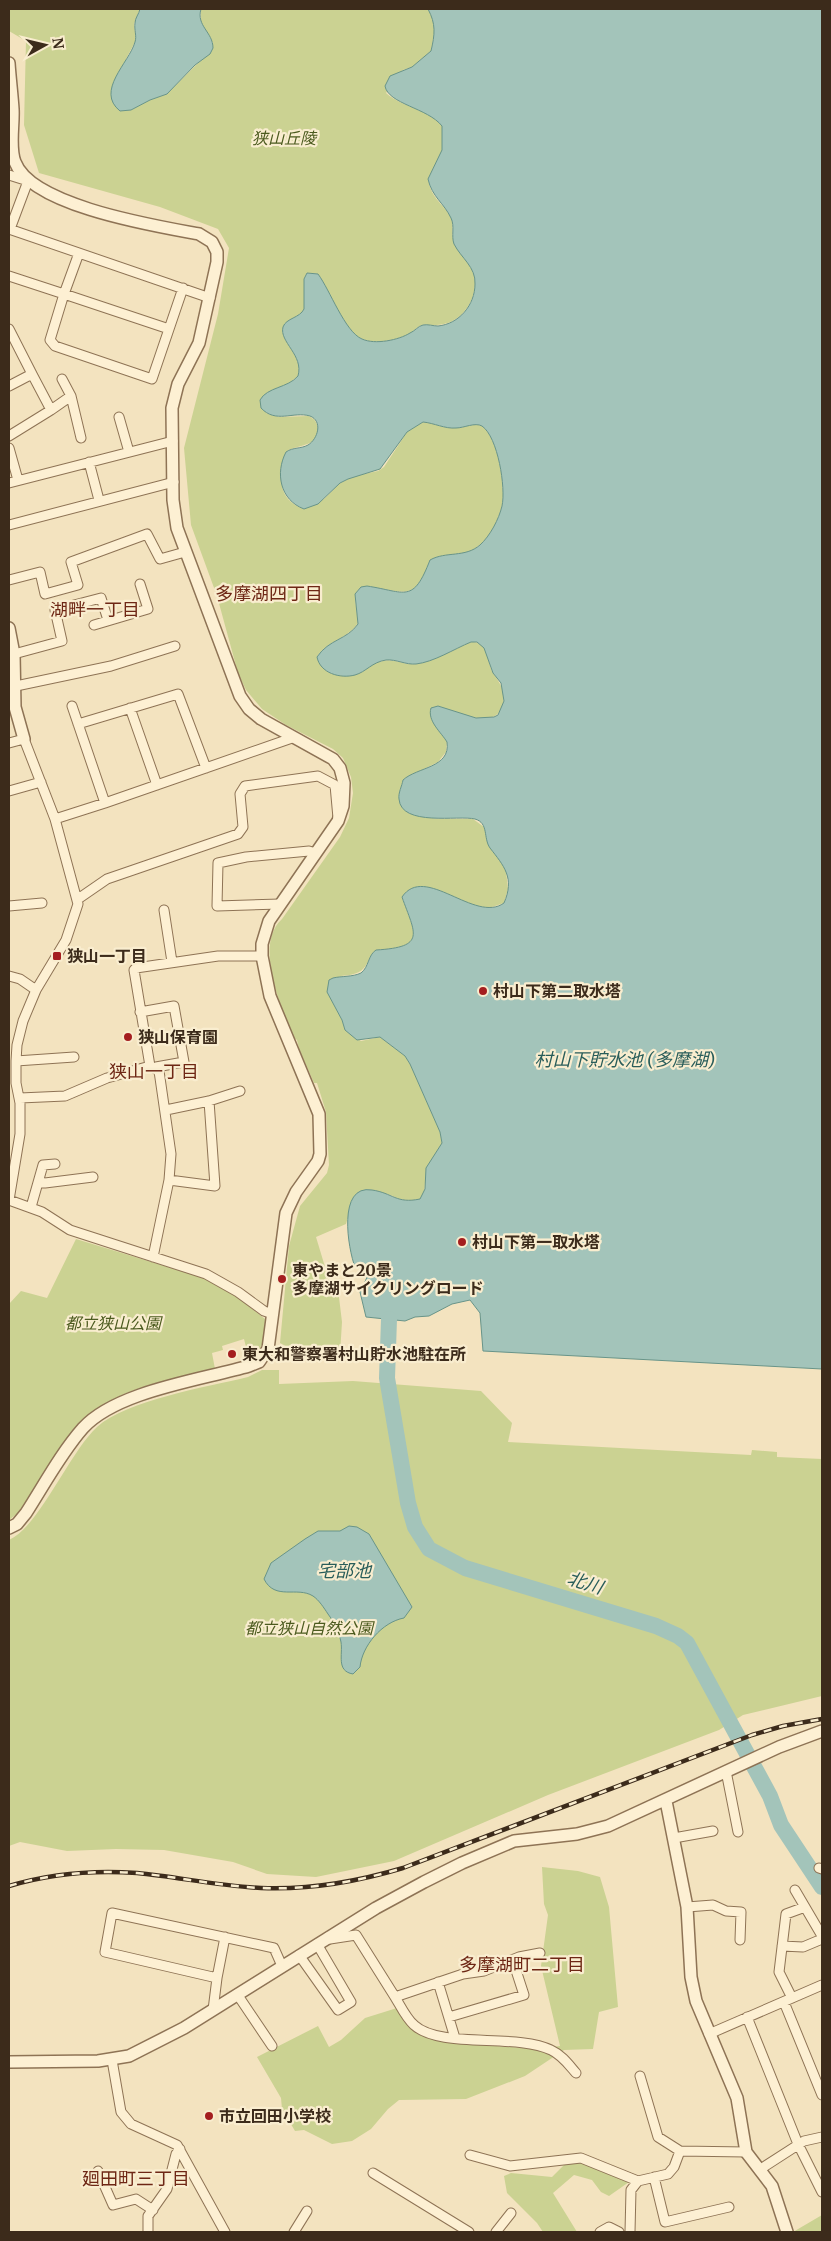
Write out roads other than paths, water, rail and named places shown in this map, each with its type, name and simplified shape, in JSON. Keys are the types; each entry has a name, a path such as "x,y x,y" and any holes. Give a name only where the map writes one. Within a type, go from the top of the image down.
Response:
{"street":[{"path":"9,63 13,108 14,155 18,168 28,181"},
{"path":"9,175 28,181 90,211 207,237 215,247 218,262 199,342 178,384 173,400 175,516 185,552 240,696 255,714 292,738 329,756 340,768 344,783 344,796 338,821 280,904 266,928 262,944 262,956 270,996 317,1107 320,1141 318,1161 296,1192 286,1213 269,1346 259,1362 137,1396 112,1406 98,1415 72,1443 21,1519 9,1528"},
{"path":"28,181 9,229 210,298"},
{"path":"79,253 50,340 55,346 152,379 183,288"},
{"path":"9,276 169,329"},
{"path":"9,329 51,410"},
{"path":"9,386 32,374"},
{"path":"62,379 72,396 81,438"},
{"path":"9,436 72,396"},
{"path":"119,416 129,452"},
{"path":"9,448 13,482 173,441"},
{"path":"89,462 99,500"},
{"path":"9,525 174,482"},
{"path":"9,580 40,572 45,594 78,585 71,562 147,534 160,559 185,552"},
{"path":"94,625 148,609 140,584"},
{"path":"14,654 62,642 55,610 101,598 108,620"},
{"path":"9,628 14,654 16,713 24,739 55,818 78,899 78,909 66,940 36,990 23,1021 16,1045 16,1094 20,1134 10,1202 42,1212 70,1230 206,1274 238,1292 264,1311 273,1314"},
{"path":"16,686 111,666 175,646"},
{"path":"78,724 178,694 206,768"},
{"path":"72,706 105,803"},
{"path":"130,708 157,785"},
{"path":"55,818 105,803 292,738"},
{"path":"9,743 24,739"},
{"path":"78,899 107,879 238,834 243,827 240,794 245,786 318,776 335,786 338,821"},
{"path":"9,791 41,782"},
{"path":"280,904 217,906 218,863 246,857 316,852"},
{"path":"9,906 42,903"},
{"path":"164,910 172,962"},
{"path":"153,1257 169,1180 171,1141 160,1075 153,1066 140,1012 134,970 136,968 172,962 218,956 262,956"},
{"path":"9,976 20,979 36,990"},
{"path":"16,1094 65,1096 107,1078 153,1066 184,1062 174,1006 140,1012"},
{"path":"16,1061 74,1057"},
{"path":"166,1110 209,1101 240,1091"},
{"path":"169,1180 215,1186 209,1101"},
{"path":"31,1207 43,1165 55,1164"},
{"path":"38,1182 45,1184 93,1177"},
{"path":"9,2062 112,2060 129,2056 145,2049 212,2010 328,1936 424,1882 500,1846 526,1839 591,1831 666,1800 760,1755 822,1731"},
{"path":"726,1771 739,1816 738,1832"},
{"path":"666,1800 687,1907 692,1988 709,2034 737,2098 746,2152 772,2186 787,2232"},
{"path":"674,1838 713,1830"},
{"path":"782,1946 803,1947 822,1937 795,1890"},
{"path":"687,1907 713,1906 726,1911 741,1912 740,1940"},
{"path":"805,1907 786,1914 779,1972 822,2095"},
{"path":"216,1978 105,1952 112,1912 274,1948 282,1966"},
{"path":"328,1936 330,1939 356,1935 413,2025 425,2032 455,2038 536,2044 560,2056 576,2073"},
{"path":"212,2010 216,1978 226,1937"},
{"path":"299,1955 338,2010 351,2002 317,1944"},
{"path":"395,1997 438,1982 484,1971 540,1953"},
{"path":"449,2017 524,1995 513,1961"},
{"path":"438,1982 455,2038"},
{"path":"709,2034 822,1985"},
{"path":"237,1994 272,2046"},
{"path":"747,2018 798,2144 822,2192"},
{"path":"112,2060 121,2112 124,2118 140,2129 172,2141 180,2149 225,2232"},
{"path":"640,2076 658,2137 680,2151 746,2152"},
{"path":"759,2170 798,2144 822,2137"},
{"path":"148,2232 148,2216 167,2189 176,2154 180,2149"},
{"path":"470,2155 510,2166 581,2158 638,2181 668,2174 674,2167 680,2151"},
{"path":"98,2171 113,2205 136,2199 153,2210"},
{"path":"373,2173 469,2232"},
{"path":"654,2177 665,2222 729,2207"},
{"path":"630,2232 631,2190 638,2181"},
{"path":"294,2232 307,2211"},
{"path":"496,2232 510,2213"},
{"path":"600,2232 609,2227 619,2232"}],"water":[{"path":"140,9 201,9 201,20 213,48 210,54 195,65 167,94 131,110 120,111 113,103 111,95 112,86 135,42 135,21"},
{"name":"村山下貯水池 (多摩湖)","path":"428,9 822,9 822,1369 483,1351 480,1313 470,1300 452,1304 429,1316 415,1317 405,1321 366,1317 360,1292 371,1269 355,1267 348,1233 349,1207 354,1197 361,1191 379,1191 405,1200 420,1199 425,1189 426,1168 442,1143 440,1132 405,1056 380,1037 357,1040 345,1030 342,1020 327,992 329,980 361,973 376,950 403,946 410,942 413,936 413,929 402,897 412,888 437,889 479,906 492,907 504,903 508,879 500,861 488,844 482,824 475,819 467,818 420,817 402,808 399,797 403,780 439,762 447,751 447,742 431,717 431,708 438,706 476,718 494,717 498,715 504,701 501,683 493,673 484,648 477,642 471,642 423,663 412,664 386,660 373,665 359,674 349,676 332,674 326,671 319,663 317,657 327,646 349,633 358,624 355,594 361,587 367,586 407,592 418,583 430,560 436,557 468,552 480,545 491,532 501,511 503,498 502,476 492,441 488,432 482,426 452,428 423,422 407,432 380,469 340,483 318,504 304,509 296,505 285,493 282,485 281,468 286,452 308,445 314,439 318,430 317,422 310,416 279,416 267,413 261,408 260,400 267,392 289,383 298,376 298,362 284,338 283,327 304,309 304,279 307,273 318,274 344,320 356,335 367,341 393,340 405,336 423,325 438,326 453,322 469,306 474,292 475,278 468,263 454,244 451,218 432,191 428,179 442,150 442,126 428,115 393,97 385,86 390,76 412,67 431,51 434,29"},
{"name":"宅部池","path":"349,1526 357,1527 369,1534 412,1607 404,1618 388,1624 374,1636 365,1651 360,1667 353,1674 344,1670 342,1666 341,1642 338,1631 317,1600 307,1593 274,1590 264,1579 271,1563 305,1539 318,1531 340,1531"}],"waterway":[{"name":"北川","path":"389,1319 387,1378 408,1503 415,1527 429,1549 465,1568 656,1626 678,1636 687,1643 770,1796 781,1825 822,1887"}],"railway":[{"path":"9,1886 40,1878 105,1872 137,1873 261,1888 297,1888 350,1881 403,1868 752,1735 783,1726 822,1719"}],"place":[{"name":"狭山一丁目","path":"57,956"},
{"name":"村山下第二取水塔","path":"483,991"},
{"name":"狭山保育園","path":"128,1037"},
{"name":"村山下第一取水塔","path":"462,1242"},
{"name":"東やまと20景 多摩湖サイクリングロード","path":"282,1279"},
{"name":"東大和警察署村山貯水池駐在所","path":"232,1354"},
{"name":"市立回田小学校","path":"209,2116"}],"district":[{"name":"多摩湖四丁目","path":"269,594"},
{"name":"湖畔一丁目","path":"95,610"},
{"name":"狭山一丁目","path":"154,1072"},
{"name":"多摩湖町二丁目","path":"522,1965"},
{"name":"廻田町三丁目","path":"136,2179"}],"park label":[{"name":"狭山丘陵","path":"284,138"},
{"name":"都立狭山公園","path":"113,1323"},
{"name":"都立狭山自然公園","path":"309,1628"}]}
